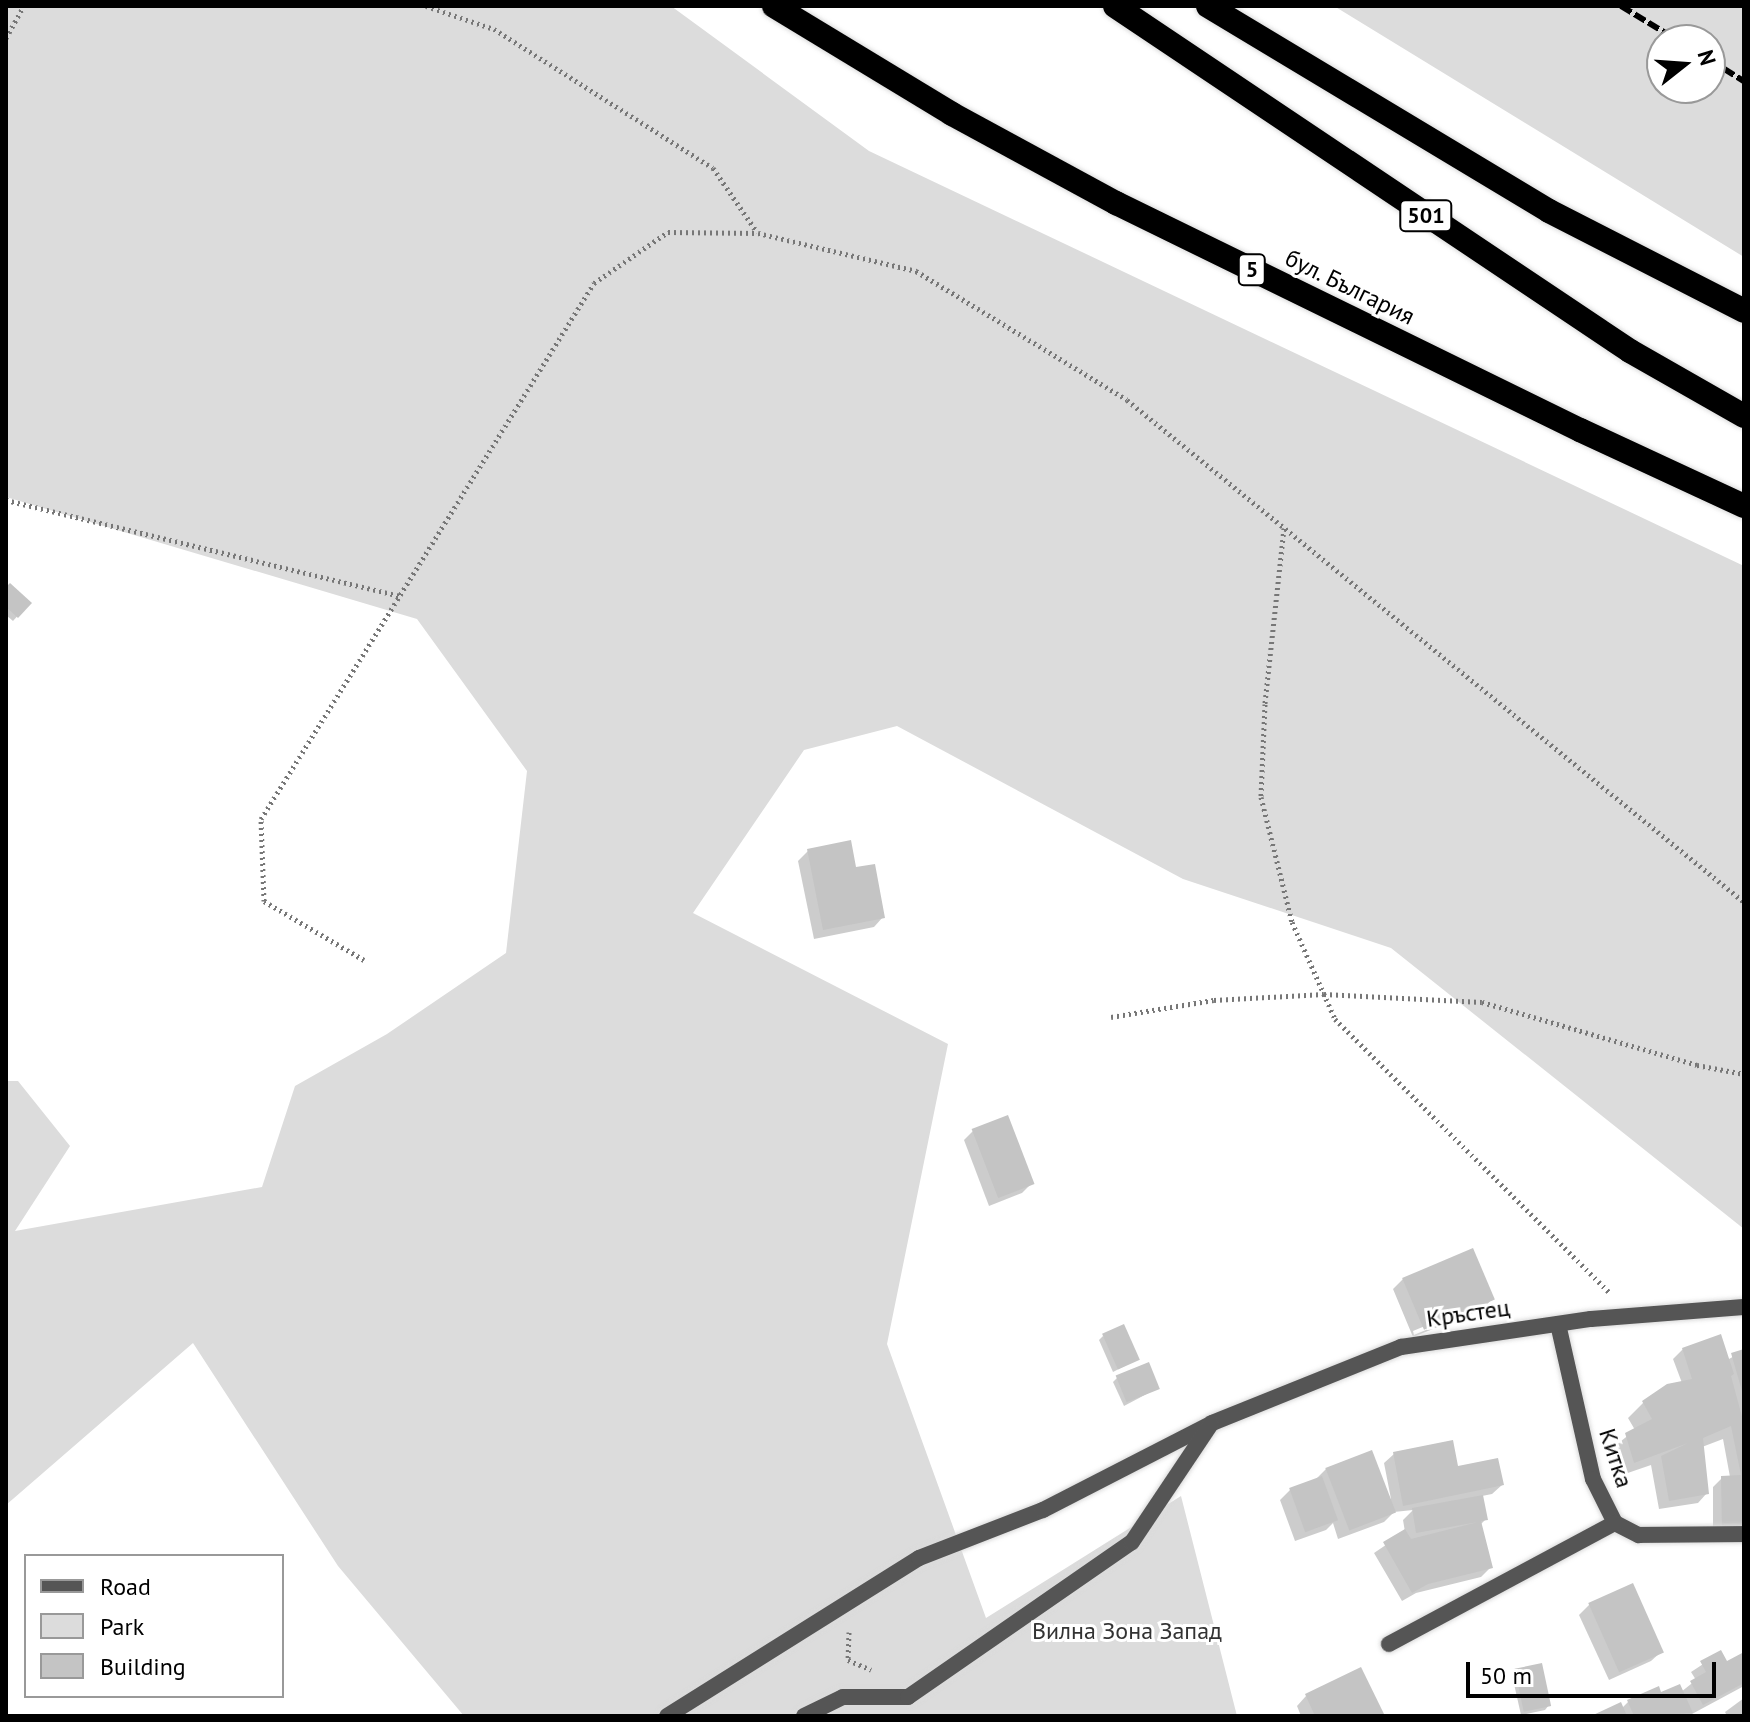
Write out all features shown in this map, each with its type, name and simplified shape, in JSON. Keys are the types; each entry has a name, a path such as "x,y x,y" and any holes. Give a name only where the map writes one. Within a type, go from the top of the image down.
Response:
{"highway":[{"name":"бул. България","path":"774,6 952,114 1116,203 1744,506"},
{"name":"501","path":"1115,6 1630,351 1744,416"},
{"path":"1208,6 1549,211 1744,311"}],"street":[{"name":"Кръстец","path":"667,1716 919,1558 1043,1510 1212,1423 1401,1347 1558,1324 1744,1307"},
{"name":"Китка","path":"1558,1324 1593,1479 1615,1523 1639,1535 1744,1534"},
{"path":"804,1716 843,1697 908,1697 1132,1542 1212,1423"},
{"path":"1389,1644 1615,1523"}],"path":[{"path":"6,38 24,6"},
{"path":"426,6 494,29 713,168 758,233"},
{"path":"364,960 264,901 261,819 594,283 668,232 758,233 916,271 1127,400 1744,902"},
{"path":"6,500 399,596"},
{"path":"1284,528 1265,704 1261,797 1292,922 1335,1019 1634,1316"},
{"path":"1111,1017 1214,1000 1324,994 1482,1002 1697,1065 1744,1074"},
{"path":"866,1590 849,1620 848,1660 872,1670 908,1697"}],"green space":[{"name":"Вилна Зона Запад","path":"6,6 671,6 869,151 1744,566 1744,1229 1391,948 1183,879 897,726 804,750 693,913 948,1044 887,1344 986,1618 1181,1496 1237,1716 464,1716 338,1566 193,1343 6,1505 6,1081 18,1081 70,1146 15,1231 262,1187 295,1086 387,1034 506,953 527,771 417,619 6,497"},
{"path":"1334,6 1744,6 1744,257"}],"building":[{"path":"10,583 32,603 18,618 6,607 6,587"},
{"path":"851,840 856,867 875,864 885,918 823,930 807,849"},
{"path":"1008,1115 1035,1184 998,1198 972,1129"},
{"path":"1473,1248 1495,1300 1424,1330 1402,1278"},
{"path":"1124,1324 1140,1360 1118,1369 1102,1334"},
{"path":"1721,1334 1734,1374 1731,1376 1744,1424 1744,1530 1722,1530 1721,1476 1741,1475 1731,1426 1703,1438 1709,1494 1669,1501 1661,1456 1688,1443 1634,1463 1625,1433 1652,1419 1642,1401 1667,1384 1692,1379 1682,1348"},
{"path":"1744,1349 1744,1398 1731,1353"},
{"path":"1149,1362 1160,1389 1126,1402 1116,1375"},
{"path":"1453,1440 1458,1466 1498,1458 1504,1485 1403,1506 1393,1452"},
{"path":"1372,1450 1396,1513 1349,1530 1325,1468"},
{"path":"1322,1476 1338,1520 1305,1532 1289,1488"},
{"path":"1483,1495 1488,1520 1481,1521 1493,1568 1428,1584 1412,1593 1383,1542 1405,1529 1411,1539 1478,1522 1416,1533 1412,1508"},
{"path":"1633,1583 1664,1652 1619,1672 1588,1603"},
{"path":"1721,1650 1727,1661 1744,1652 1744,1683 1703,1705 1690,1681 1706,1672 1700,1661"},
{"path":"1542,1663 1551,1706 1524,1712 1515,1669"},
{"path":"1361,1667 1385,1716 1315,1716 1305,1694"},
{"path":"1680,1684 1693,1713 1634,1716 1627,1700 1659,1686 1661,1692"},
{"path":"1621,1702 1627,1716 1591,1716"}],"railway":[{"path":"1621,6 1651,24"},
{"path":"1726,70 1744,81"}]}
